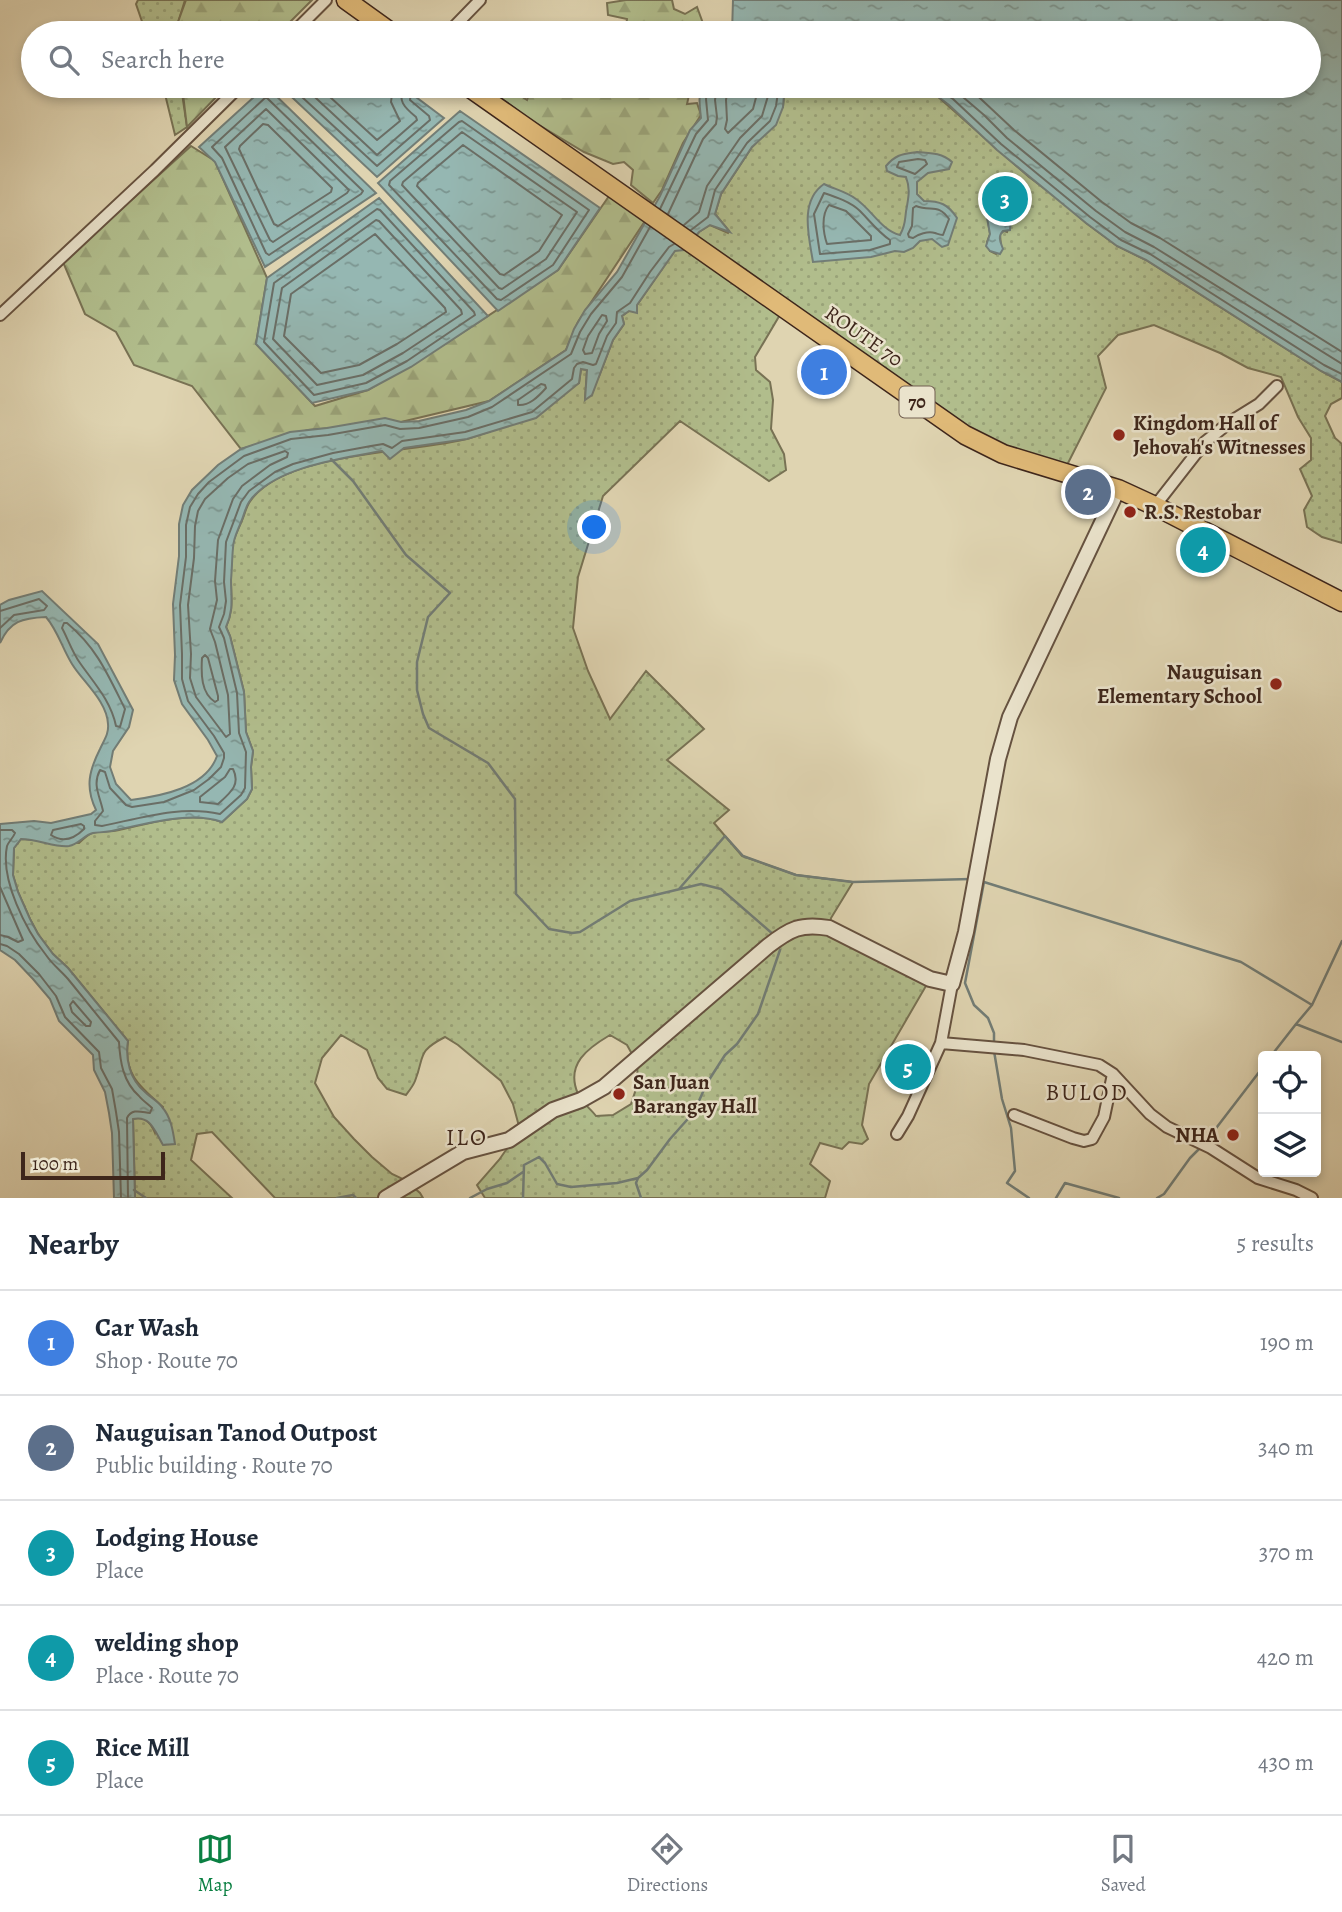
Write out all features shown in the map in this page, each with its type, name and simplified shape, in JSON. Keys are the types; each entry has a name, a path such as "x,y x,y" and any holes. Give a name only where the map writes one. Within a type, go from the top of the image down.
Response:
{"highway":[{"path":"346,0 376,21"},
{"name":"ROUTE 70","path":"484,98 965,435 1003,454 1118,489 1342,602"}],"street":[{"path":"305,21 326,0"},
{"path":"460,21 480,0"},
{"path":"0,315 228,98"},
{"path":"1155,506 1205,442 1259,404 1277,386"},
{"path":"897,1134 941,1043 952,984 966,932 998,759 1010,718 1118,489"},
{"path":"386,1198 463,1152 509,1140 553,1110 581,1100 604,1087 787,932 803,927 829,928 930,979 952,984"},
{"path":"941,1043 1024,1050 1099,1065 1113,1074 1150,1114 1167,1127 1211,1148 1258,1178 1312,1198"},
{"path":"1014,1115 1087,1141 1097,1132 1104,1117 1113,1074"}],"green space":[{"path":"138,0 185,0 179,21 142,21 136,4"},
{"path":"186,0 312,0 291,21 178,21"},
{"path":"626,0 672,0 674,9 685,14 697,7 702,21 627,21 608,15 607,3"},
{"path":"166,98 183,98 187,127 175,135"},
{"path":"183,98 215,98 187,127"},
{"path":"494,98 688,98 687,104 697,103 701,115 683,143 662,190 653,203 631,185 633,170 624,162 613,164 584,152 509,104 498,102"},
{"path":"784,98 939,98 1029,177 1117,246 1146,260 1342,382 1342,398 1331,404 1325,416 1335,438 1342,444 1342,543 1322,537 1307,527 1304,510 1312,496 1300,469 1311,460 1311,438 1298,417 1281,377 1248,368 1154,325 1118,335 1098,356 1106,388 1063,473 1003,454 784,308 755,357 756,370 770,382 773,400 771,429 784,454 786,470 769,481 680,421 603,496 578,577 573,628 588,671 610,719 646,671 704,729 667,760 729,810 714,823 742,856 796,875 853,882 831,918 829,928 930,979 869,1084 862,1125 868,1139 862,1144 849,1142 842,1149 820,1143 810,1164 830,1181 825,1198 485,1198 477,1185 520,1130 513,1104 501,1081 445,1037 425,1051 415,1081 406,1095 387,1089 378,1078 367,1050 341,1035 322,1058 315,1083 334,1117 354,1139 423,1198 275,1198 212,1132 197,1134 191,1160 232,1198 135,1198 133,1119 141,1118 147,1121 155,1133 163,1107 135,1079 128,1062 128,1041 38,934 13,875 14,848 21,839 79,843 92,833 116,831 170,819 197,818 222,822 247,799 252,789 253,751 246,732 244,692 226,627 231,609 233,543 249,503 266,486 290,473 319,463 446,443 513,423 554,402 579,383 581,369 587,370 585,399 599,376 613,340 624,324 622,316 637,305 675,250 685,249 699,232 710,225 728,233 715,214 721,194 783,107","holes":["992,209 1010,216 1007,232 1000,234 1001,246 996,254 990,251 987,242 990,234 988,221","610,1035 627,1045 637,1063 638,1083 631,1104 613,1115 596,1116 579,1097 574,1074 577,1066 587,1051"]},
{"path":"191,146 215,161 267,278 256,344 315,406 368,390 445,344 558,270 609,196 647,218 578,322 566,350 489,401 401,422 308,430 241,449 192,386 134,365 116,332 85,314 63,262"}],"water":[{"path":"733,0 1342,0 1342,382 1146,260 1117,246 997,150 940,98 1321,98 1321,21 732,21"},
{"path":"253,98 278,98 376,193 265,267 215,162 199,147"},
{"path":"293,98 417,98 444,118 377,177"},
{"path":"700,98 784,98 776,125 752,147 721,194 715,214 730,232 710,225 699,232 684,250 675,251 637,305 637,313 629,311 622,316 624,324 613,340 592,395 585,400 587,370 581,369 579,383 536,418 467,439 404,448 390,459 382,451 310,466 274,480 249,502 234,541 231,609 226,627 244,692 246,732 253,751 252,789 247,799 222,822 198,818 171,819 93,833 69,846 21,839 14,848 13,875 38,934 128,1041 127,1055 132,1075 168,1115 171,1124 175,1144 163,1145 148,1122 139,1118 133,1119 135,1198 114,1198 112,1133 105,1092 94,1070 93,1055 59,1021 50,999 33,979 15,960 0,950 0,824 34,821 51,823 91,814 96,810 90,794 90,779 93,765 107,734 107,716 104,707 72,664 46,617 18,622 8,630 0,643 0,605 42,591 98,644 133,710 129,727 113,751 110,767 116,784 131,800 168,793 203,776 217,756 182,704 174,680 173,604 179,556 179,524 183,505 192,490 218,465 241,449 290,432 385,418 401,422 419,421 466,410 489,401 566,350 585,310 617,272 660,196 690,130 701,118"},
{"path":"460,111 600,208 558,270 498,311 378,183"},
{"path":"917,152 940,155 952,162 949,169 928,173 917,182 917,194 924,201 943,204 957,218 948,245 942,247 932,239 920,241 904,252 813,262 808,210 816,191 824,184 849,194 887,229 900,235 904,227 908,184 906,177 887,171 886,166 897,157"},
{"path":"379,198 488,316 411,367 368,390 312,403 256,344 267,278"},
{"path":"992,209 1005,213 1010,220 1010,230 1003,231 1000,235 1003,249 1000,254 990,251 986,246 990,234 987,218 991,217 989,211"}],"waterway":[{"path":"331,459 353,481 406,555 450,593 428,617 417,662 417,690 429,728 488,763 515,799 516,894 549,929 572,933 580,932 630,901 701,884 721,889 774,935"},
{"path":"679,889 725,836 743,856 796,875 853,882 971,879"},
{"path":"994,1045 994,1033 988,1018 974,1005 965,983 984,882 1241,962 1312,1005"},
{"path":"1296,1024 1312,1005 1342,941"},
{"path":"523,1198 524,1165 539,1157 557,1184 571,1187 617,1183 638,1178 647,1170 694,1112 707,1083 725,1055 737,1044 758,1014 780,950"},
{"path":"1275,1051 1296,1024 1342,1042"},
{"path":"994,1051 1002,1099 1011,1128 1015,1171 1007,1183 1029,1198"},
{"path":"1207,1140 1258,1074"},
{"path":"1157,1198 1164,1194 1200,1148"},
{"path":"470,1198 507,1183 523,1172"},
{"path":"638,1178 636,1183 641,1198"},
{"path":"1056,1198 1065,1183 1119,1198"},
{"path":"134,1190 146,1198"},
{"path":"337,1198 353,1195 356,1198"}],"place":[{"name":"Lodging House","path":"1005,199"},
{"name":"Car Wash","path":"824,372"},
{"name":"Kingdom Hall of Jehovah's Witnesses","path":"1119,435"},
{"name":"Nauguisan Tanod Outpost","path":"1088,492"},
{"name":"R.S. Restobar","path":"1130,512"},
{"name":"welding shop","path":"1203,550"},
{"name":"Nauguisan Elementary School","path":"1276,684"},
{"name":"Rice Mill","path":"908,1067"},
{"name":"San Juan Barangay Hall","path":"619,1094"},
{"name":"NHA","path":"1233,1135"}],"district":[{"name":"BULOD","path":"1087,1092"},
{"name":"ILO","path":"467,1137"}]}
